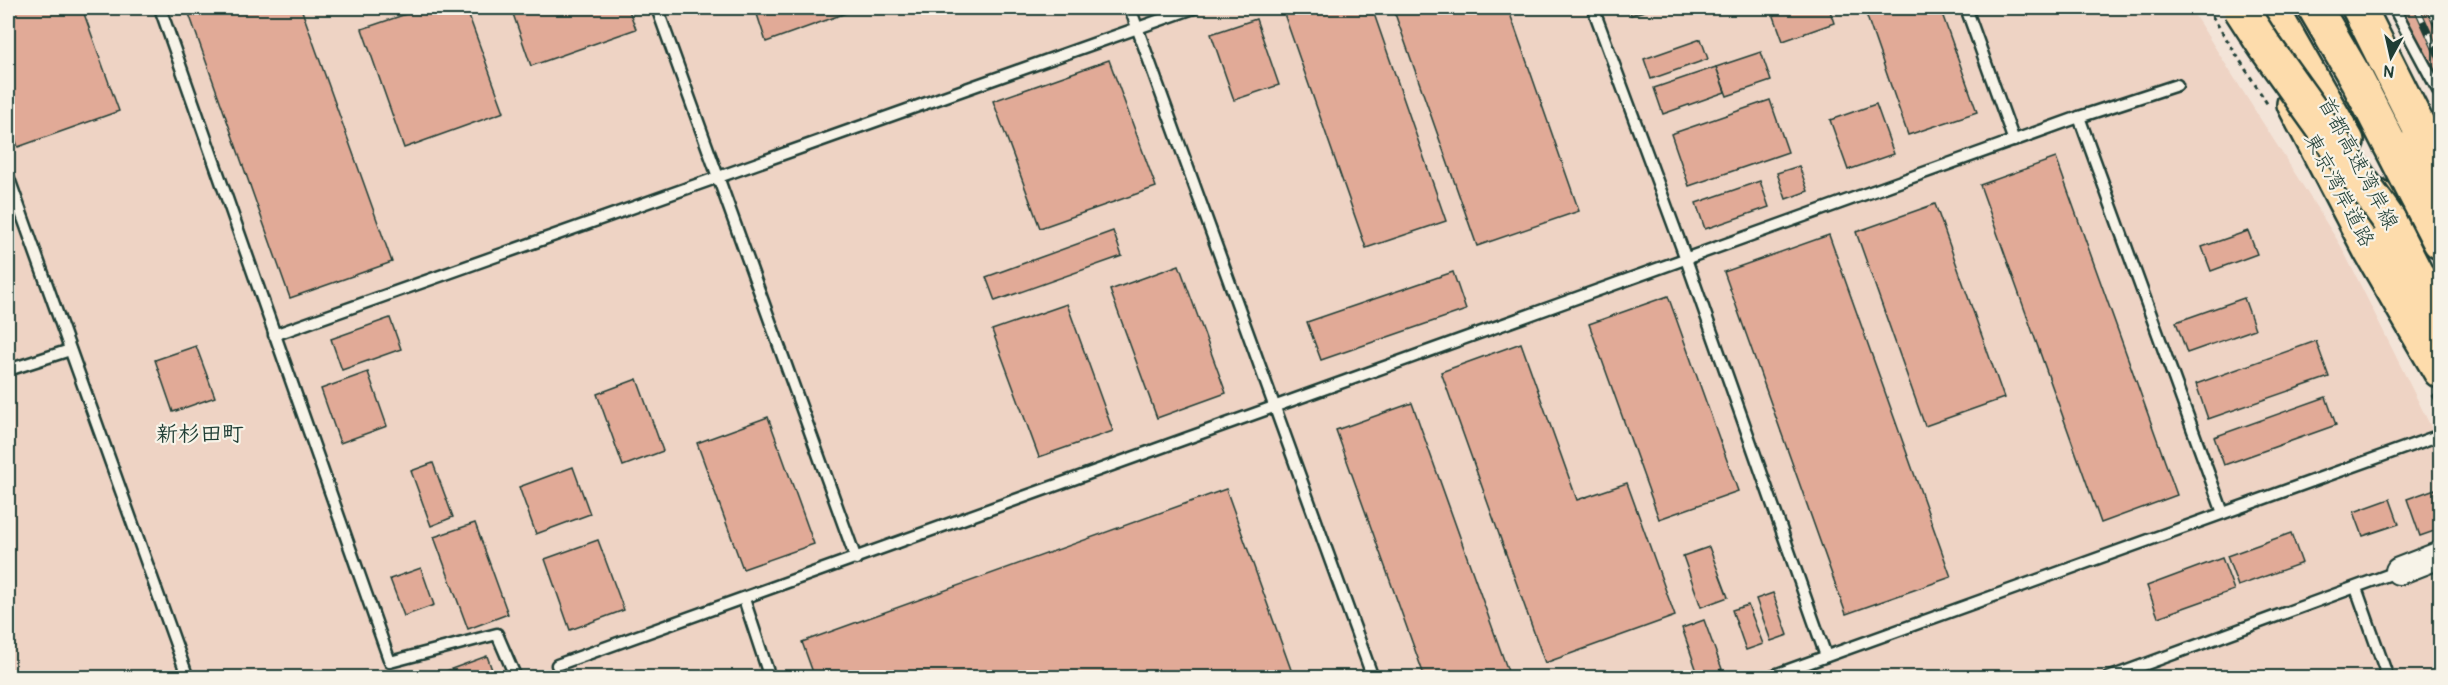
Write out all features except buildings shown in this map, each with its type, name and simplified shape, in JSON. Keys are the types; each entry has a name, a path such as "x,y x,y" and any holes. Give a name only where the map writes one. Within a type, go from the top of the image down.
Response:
{"highway":[{"path":"2241,8 2264,45 2389,220"},
{"name":"東京湾岸道路","path":"2241,8 2370,250 2440,371"},
{"name":"首都高速湾岸線","path":"2271,8 2295,46 2389,220 2440,321"},
{"name":"首都高速湾岸線","path":"2315,8 2357,80 2440,242"},
{"path":"2345,8 2399,108 2422,131"},
{"path":"2345,8 2440,193"},
{"path":"2358,8 2440,168"}],"street":[{"path":"2399,571 2440,555"}],"lane":[{"path":"160,8 390,662 498,634 516,678"},
{"path":"657,8 856,559"},
{"path":"1130,8 1373,678"},
{"path":"274,334 1194,8"},
{"path":"1593,8 1686,259 1826,656"},
{"path":"1966,8 2014,141"},
{"path":"2394,8 2440,94"},
{"path":"557,665 2079,117 2177,86"},
{"path":"2079,117 2223,513"},
{"path":"9,183 188,678"},
{"path":"8,370 70,350"},
{"path":"1766,678 2440,435"},
{"path":"2108,678 2399,571"},
{"path":"2356,588 2388,678"},
{"path":"744,599 770,678"}],"shaded area":[{"path":"8,8 2190,8 2341,246 2440,445 2440,677 8,677"}],"railway":[{"path":"2417,8 2440,59"},
{"path":"2429,8 2440,33"}],"district":[{"name":"新杉田町","path":"200,434"}]}
